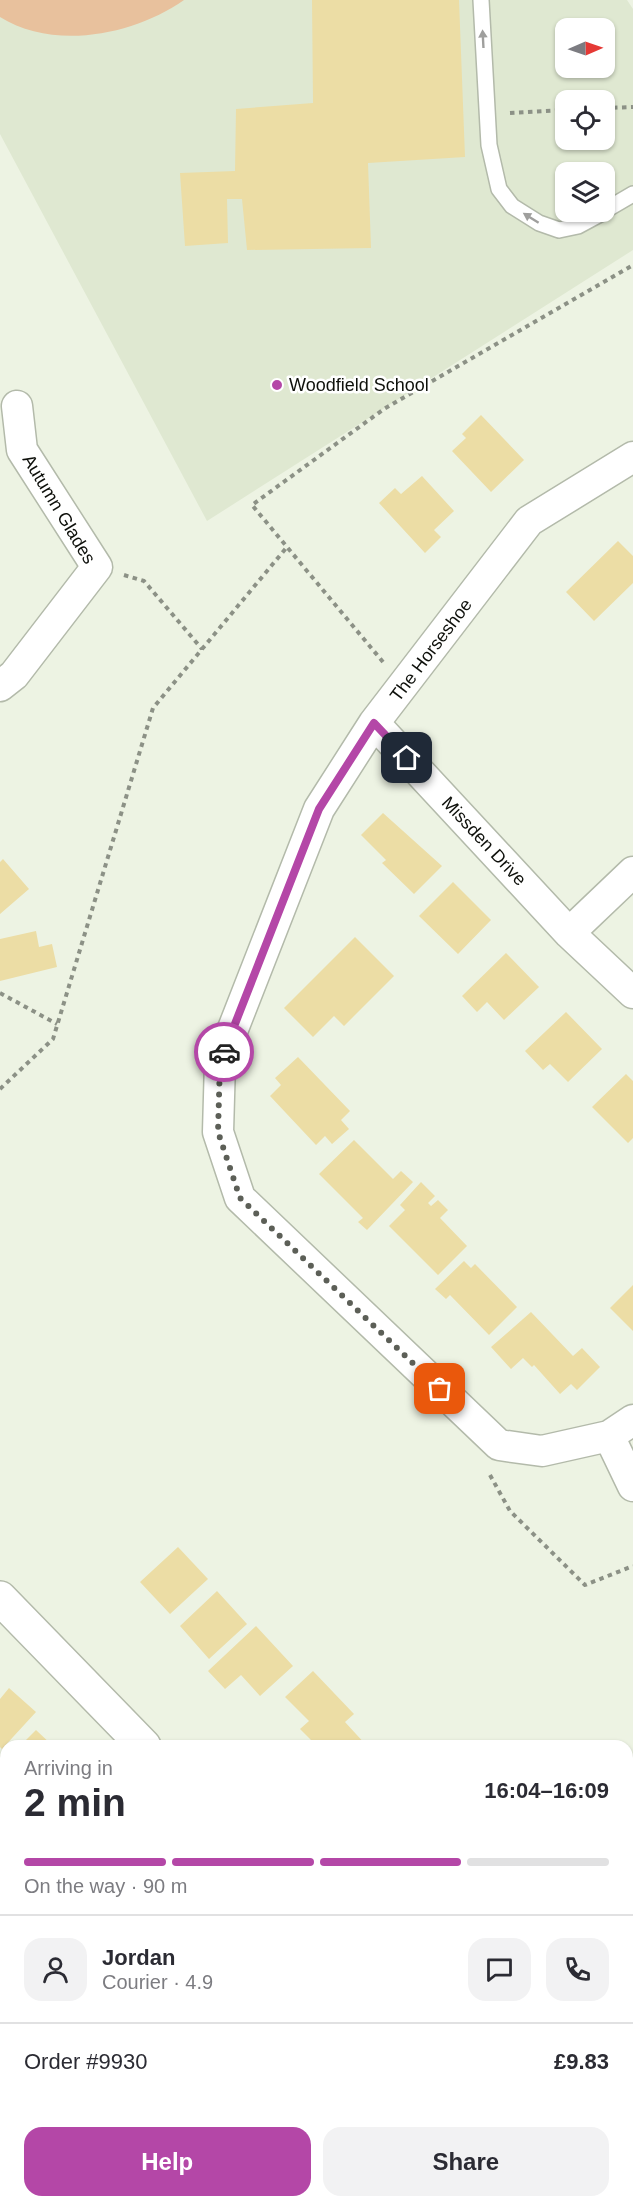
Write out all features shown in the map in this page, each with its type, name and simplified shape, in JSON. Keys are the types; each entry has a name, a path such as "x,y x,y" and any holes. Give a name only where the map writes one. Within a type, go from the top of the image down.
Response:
{"street":[{"name":"Autumn Glades","path":"0,686 14,675 97,567 22,450 17,406"},
{"name":"The Horseshoe","path":"633,457 529,521 374,723 319,809 220,1062 218,1132 240,1198 499,1445 542,1451 621,1428 633,1486"},
{"name":"Missden Drive","path":"374,723 569,933 633,993"},
{"path":"569,933 633,872"},
{"path":"0,1598 138,1740"}],"lane":[{"path":"481,0 489,145 499,189 512,206 539,223 559,230 585,222"},
{"path":"615,205 633,194"}],"path":[{"path":"615,108 633,107"},
{"path":"488,114 555,111"},
{"path":"403,686 252,506 384,408 633,265"},
{"path":"0,1089 53,1039 153,708 287,547"},
{"path":"97,567 144,581 202,649"},
{"path":"0,993 58,1024"},
{"path":"490,1437 477,1450 510,1511 585,1585 633,1566"}],"shaded area":[{"name":"Woodfield School","path":"0,0 627,0 633,9 633,250 207,521 0,134"},
{"path":"0,0 184,0 142,22 118,30 69,36 44,34 0,17"}],"building":[{"path":"312,0 459,0 465,157 368,163 371,248 247,250 242,199 227,199 228,243 185,246 180,173 235,171 236,109 313,103"},
{"path":"481,415 524,460 491,492 452,451 466,438 462,434"},
{"path":"422,476 454,511 434,530 441,537 425,553 379,503 395,488 401,494"},
{"path":"618,541 633,556 633,583 594,621 566,592"},
{"path":"383,813 442,866 414,894 382,863 386,860 361,835"},
{"path":"3,859 29,889 0,914 0,862"},
{"path":"453,882 491,920 458,954 419,916"},
{"path":"36,931 39,947 52,944 57,967 0,981 0,939"},
{"path":"355,937 394,976 344,1026 334,1016 313,1037 284,1008"},
{"path":"506,953 539,987 504,1020 487,1002 477,1012 462,996"},
{"path":"566,1012 602,1049 568,1082 550,1064 543,1070 525,1051"},
{"path":"298,1057 350,1111 341,1120 349,1129 332,1144 325,1136 316,1145 270,1096 281,1085 275,1078"},
{"path":"626,1074 633,1081 633,1138 628,1143 592,1107"},
{"path":"354,1140 393,1179 401,1171 413,1182 367,1230 358,1222 363,1218 319,1174"},
{"path":"421,1182 435,1196 428,1203 431,1206 438,1200 448,1210 440,1218 467,1246 438,1275 389,1226 405,1210 400,1205"},
{"path":"464,1261 471,1268 475,1264 517,1307 489,1335 450,1295 446,1299 435,1289"},
{"path":"633,1285 633,1331 610,1308"},
{"path":"531,1312 573,1356 582,1348 600,1367 577,1390 571,1384 560,1394 534,1365 532,1367 523,1358 511,1369 491,1347"},
{"path":"178,1547 208,1579 170,1614 140,1582"},
{"path":"217,1591 247,1624 209,1659 180,1626"},
{"path":"256,1626 293,1666 260,1696 241,1675 225,1689 208,1671"},
{"path":"313,1671 354,1714 345,1722 362,1740 311,1740 300,1729 309,1721 285,1697"},
{"path":"9,1688 36,1712 10,1740 0,1740 0,1699"},
{"path":"36,1730 47,1740 26,1740"}],"way so far":[{"path":"224,1052 220,1062 218,1132 240,1198 440,1389"}],"place":[{"name":"Woodfield School","path":"277,385"}],"route":[{"path":"224,1052 319,809 374,723 407,758"}]}
